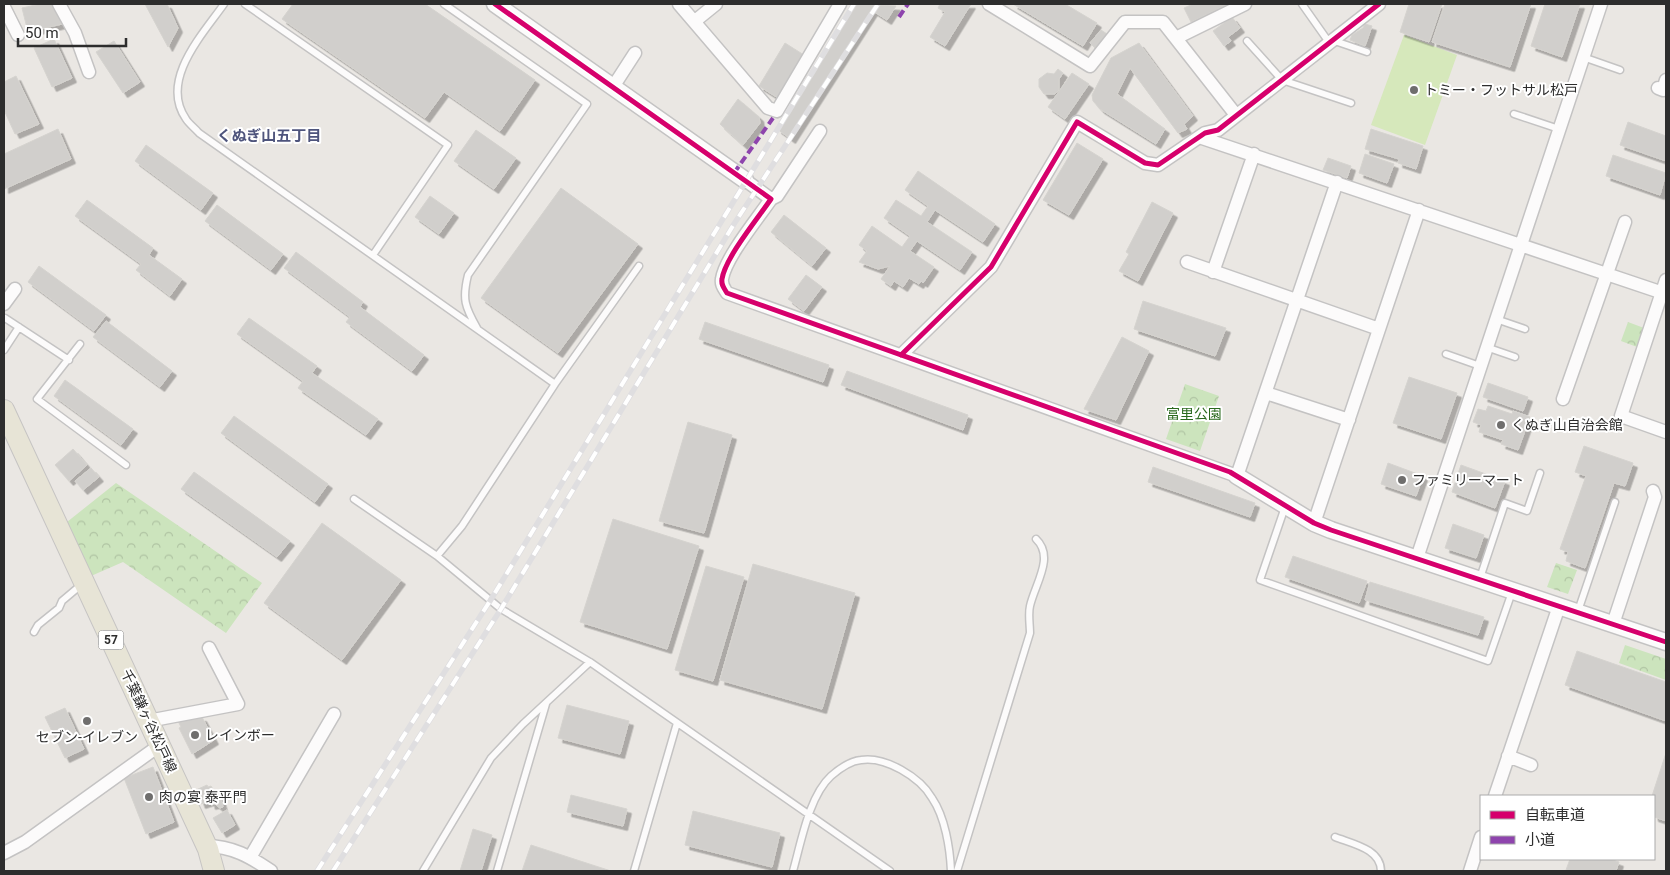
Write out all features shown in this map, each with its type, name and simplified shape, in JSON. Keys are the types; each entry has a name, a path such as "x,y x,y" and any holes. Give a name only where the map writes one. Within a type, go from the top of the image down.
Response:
{"main road":[{"name":"千葉鎌ヶ谷松戸線","path":"4,410 160,745 206,846 214,871"}],"street":[{"path":"59,4 74,33 89,72"},
{"path":"495,4 771,199"},
{"path":"679,4 775,114 840,4"},
{"path":"695,21 716,4"},
{"path":"990,4 1090,66 1125,22 1163,22 1236,115"},
{"path":"1176,38 1244,4"},
{"path":"900,355 991,267 1077,122 1152,166 1163,163 1199,137 1218,130 1380,4"},
{"path":"1417,558 1520,243 1601,4"},
{"path":"4,8 18,35"},
{"path":"613,87 635,53"},
{"path":"820,131 777,196 771,199 740,244 723,273 721,281 727,293 1237,476 1314,523 1666,642"},
{"path":"1199,137 1607,272 1664,293"},
{"path":"1213,272 1254,154"},
{"path":"1237,476 1337,182"},
{"path":"1314,523 1419,210"},
{"path":"1563,399 1625,222"},
{"path":"1187,262 1379,329"},
{"path":"1666,280 1664,293 1621,416 1666,432"},
{"path":"4,304 15,289"},
{"path":"1266,393 1349,420"},
{"path":"1613,624 1655,497 1653,491"},
{"path":"1495,795 1559,606"},
{"path":"148,721 238,704 208,648"},
{"path":"251,856 334,714"},
{"path":"4,853 24,842 160,745"},
{"path":"1508,756 1530,765"},
{"path":"1470,871 1480,840"},
{"path":"206,846 220,846 251,856 271,871"}],"lane":[{"path":"224,4 186,60 178,80 178,99 185,118 199,133 555,384"},
{"path":"245,4 448,145 373,254"},
{"path":"444,4 587,104 468,274 464,292 466,308 478,330"},
{"path":"1302,4 1326,38 1367,52"},
{"path":"1247,41 1282,80 1352,104"},
{"path":"1583,57 1620,70"},
{"path":"1514,114 1559,129"},
{"path":"437,556 462,526 555,384 639,266"},
{"path":"5,318 68,360"},
{"path":"1495,319 1525,329"},
{"path":"4,350 19,328"},
{"path":"80,344 38,399 126,464"},
{"path":"1486,346 1515,357"},
{"path":"1446,354 1480,366"},
{"path":"1480,580 1505,503 1527,511 1540,473"},
{"path":"354,499 437,556 495,605 590,662 890,871"},
{"path":"1577,612 1615,502"},
{"path":"1286,506 1260,580 1488,661 1513,591"},
{"path":"957,871 1030,634 1029,608 1045,559 1044,546 1036,539"},
{"path":"34,632 38,625 59,608 62,601 84,583"},
{"path":"423,871 490,758 546,702 590,662"},
{"path":"497,871 546,702"},
{"path":"634,871 677,723"},
{"path":"793,871 819,792 830,777 845,766 860,760 876,760 914,779 932,797 940,814 950,855 951,871"},
{"path":"1335,837 1372,851 1379,859 1381,871"}],"green space":[{"name":"トミー・フットサル松戸","path":"1404,35 1457,55 1425,145 1371,125"},
{"path":"1628,322 1644,328 1637,347 1621,341"},
{"name":"富里公園","path":"1185,384 1219,396 1200,451 1166,439"},
{"path":"116,483 262,583 226,633 123,562 91,576 67,522"},
{"path":"1556,563 1577,570 1568,594 1547,587"},
{"path":"1625,645 1666,659 1666,680 1619,663"}],"building":[{"path":"40,4 54,4 55,11 59,10 62,24 28,32 22,8"},
{"path":"145,4 167,4 178,28 168,47"},
{"path":"293,4 425,4 535,80 500,131 444,92 425,118 282,19"},
{"path":"856,4 896,6 887,20 873,11 791,139 777,129"},
{"path":"940,4 971,4 945,46 930,37 945,12 938,8"},
{"path":"1013,4 1065,4 1097,23 1083,46"},
{"path":"1193,4 1228,4 1191,22 1184,8"},
{"path":"1409,4 1442,4 1429,42 1400,32"},
{"name":"トミー・フットサル松戸","path":"1445,4 1531,4 1510,67 1432,42"},
{"path":"1545,4 1580,4 1562,57 1531,46"},
{"path":"1232,17 1240,28 1228,37 1231,41 1224,46 1213,31"},
{"path":"1365,24 1372,26 1365,46 1350,40 1352,35 1363,28"},
{"path":"1101,30 1107,34 1095,48 1090,43"},
{"path":"54,39 72,78 52,87 34,48"},
{"path":"114,41 140,82 123,93 96,52"},
{"path":"785,43 804,55 778,98 759,86"},
{"path":"1139,43 1193,116 1184,124 1187,129 1178,133 1130,68 1117,94 1165,129 1156,144 1100,109 1093,101 1092,95 1111,58"},
{"path":"1058,69 1063,73 1059,79 1059,90 1055,94 1044,94 1039,87 1039,79 1047,73 1054,74"},
{"path":"1072,73 1089,84 1065,119 1048,107"},
{"path":"16,76 39,124 15,134 4,110 4,82"},
{"path":"738,99 759,117 760,123 743,145 720,124"},
{"path":"1628,122 1666,136 1666,161 1620,145"},
{"path":"58,129 71,159 4,189 4,154"},
{"path":"1371,129 1423,146 1416,169 1398,163 1399,159 1365,149"},
{"path":"476,130 516,158 494,189 454,161"},
{"path":"1077,143 1103,159 1069,215 1043,200"},
{"path":"146,145 213,193 201,210 135,161"},
{"path":"1365,154 1394,164 1387,183 1359,173"},
{"path":"1613,155 1666,173 1660,195 1606,176"},
{"path":"1328,158 1351,166 1347,178 1323,170"},
{"path":"918,171 995,224 983,242 935,210 927,222 972,252 960,270 917,241 910,251 934,267 923,283 921,281 919,284 909,278 903,287 894,281 891,286 881,279 890,266 878,269 859,262 867,251 859,245 872,226 902,247 910,236 884,218 896,200 921,216 928,206 905,190"},
{"path":"561,188 638,244 558,353 481,298"},
{"path":"430,196 454,213 439,234 415,217"},
{"path":"87,200 153,248 149,255 182,279 170,296 136,270 141,264 75,216"},
{"path":"1152,202 1173,213 1138,281 1119,271 1129,254 1126,252"},
{"path":"217,205 283,254 271,270 205,221"},
{"path":"784,215 826,248 812,266 771,232"},
{"path":"296,252 363,302 360,307 424,355 412,371 346,322 350,317 284,268"},
{"path":"39,266 106,315 94,331 28,282"},
{"path":"806,275 822,287 804,311 788,299"},
{"path":"1143,301 1226,328 1215,356 1134,329"},
{"path":"249,318 317,366 312,373 378,419 366,435 298,388 303,381 237,334"},
{"path":"106,321 172,371 160,387 93,337"},
{"path":"705,322 829,365 823,382 699,339"},
{"path":"1122,337 1149,351 1116,420 1084,409"},
{"path":"847,371 968,415 963,430 841,385"},
{"path":"1409,377 1457,393 1441,439 1393,423"},
{"path":"65,380 133,429 121,445 54,396"},
{"path":"1488,383 1528,397 1523,411 1483,397"},
{"path":"1488,406 1512,414 1513,411 1530,417 1518,450 1501,444 1503,440 1479,432 1481,425 1473,422 1478,409 1486,411"},
{"path":"234,416 328,484 315,502 221,433"},
{"path":"688,422 732,435 704,533 659,521"},
{"path":"1584,446 1633,463 1625,486 1614,483 1585,568 1566,561 1568,552 1560,549 1586,476 1575,472"},
{"path":"73,449 87,465 69,481 55,465"},
{"name":"ファミリーマート","path":"1388,463 1423,476 1416,496 1381,484"},
{"path":"1461,465 1505,481 1495,508 1452,492"},
{"path":"1153,467 1255,503 1250,517 1148,482"},
{"path":"91,468 99,477 83,490 75,481"},
{"path":"194,472 290,541 277,557 181,489"},
{"path":"613,519 699,546 667,649 580,622"},
{"path":"322,523 401,580 342,660 264,603"},
{"path":"1453,524 1484,535 1476,558 1445,548"},
{"path":"1293,556 1367,581 1359,603 1285,577"},
{"path":"753,564 855,593 822,709 720,680"},
{"path":"706,566 744,577 713,681 675,670"},
{"path":"1370,582 1484,617 1478,635 1365,600"},
{"path":"1577,651 1666,682 1666,721 1565,685"},
{"path":"567,705 629,721 620,754 558,738"},
{"path":"65,708 84,749 65,758 45,717"},
{"path":"202,717 214,740 192,754 179,728 181,727 178,721"},
{"path":"1666,753 1666,821 1655,817 1655,795 1652,795"},
{"path":"153,767 174,822 146,834 124,778"},
{"path":"207,785 208,787 211,786 216,794 220,796 223,807 220,808 215,804 211,805 210,801 201,804 196,790"},
{"path":"571,795 627,809 623,826 567,812"},
{"path":"227,810 235,825 222,833 213,818"},
{"path":"693,811 780,833 772,867 685,845"},
{"path":"473,829 492,835 481,871 460,871"},
{"path":"531,845 611,871 522,871"},
{"path":"1570,860 1613,860 1619,862 1616,871 1566,870"}],"railway":[{"path":"317,871 490,601 854,4"},
{"path":"333,871 501,609 734,224 878,4"}],"marked path":[{"path":"899,17 908,4"},
{"path":"734,173 773,118"}],"cycle path":[{"path":"495,4 771,199 743,238 724,270 722,281 727,293 1230,472 1314,523 1331,530 1666,642"},
{"path":"901,355 991,267 1077,122 1145,163 1158,165 1205,133 1218,130 1379,4"}],"place":[{"name":"トミー・フットサル松戸","path":"1414,90"},
{"name":"くぬぎ山自治会館","path":"1501,425"},
{"name":"ファミリーマート","path":"1402,480"},
{"name":"セブン-イレブン","path":"87,721"},
{"name":"レインボー","path":"195,735"},
{"name":"肉の宴 泰平門","path":"149,797"}],"district":[{"name":"くぬぎ山五丁目","path":"269,136"}]}
